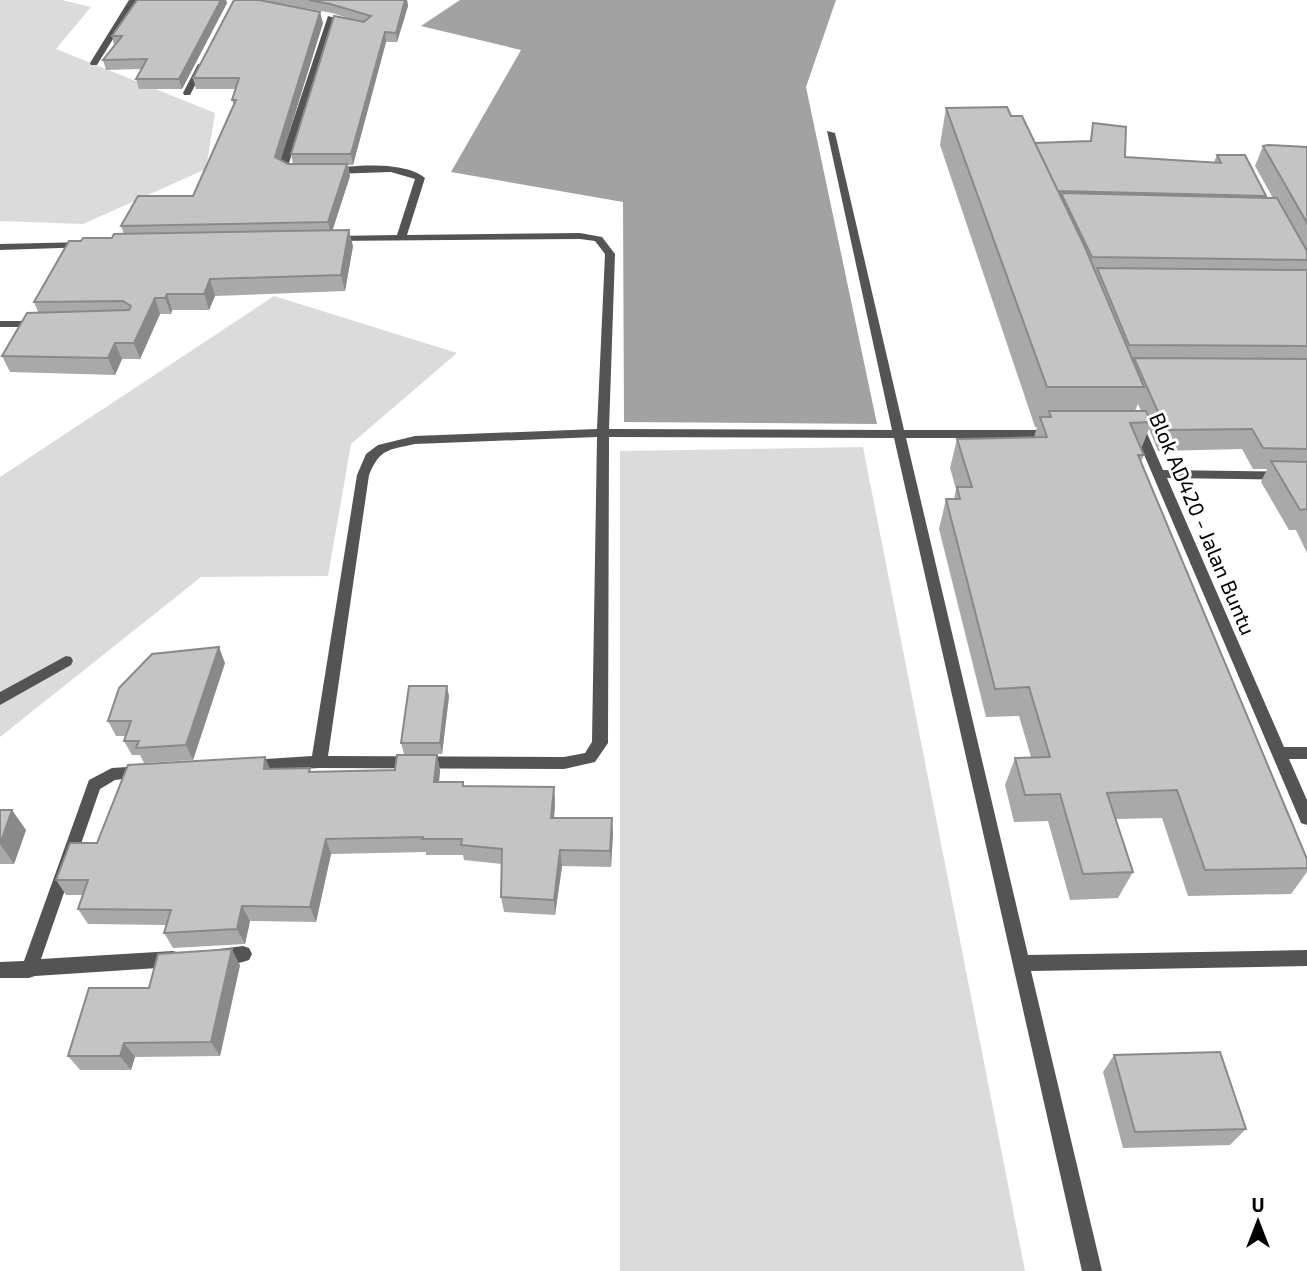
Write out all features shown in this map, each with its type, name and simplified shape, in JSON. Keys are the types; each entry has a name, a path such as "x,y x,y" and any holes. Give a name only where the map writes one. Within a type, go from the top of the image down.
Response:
{"street":[{"path":"94,63 132,0"},
{"path":"317,16 343,21"},
{"path":"303,172 286,169 284,163 331,18"},
{"path":"187,93 205,58"},
{"path":"830,133 1092,1271"},
{"path":"317,171 398,170 415,174 420,178 419,185 401,238"},
{"path":"238,767 319,762 564,763 583,760 596,752 600,743 603,433 610,254 598,239 580,236 318,240"},
{"path":"0,247 97,245"},
{"path":"0,324 52,324"},
{"name":"Blok AD420 - Jalan Buntu","path":"1131,409 1134,434 1159,474 1307,817"},
{"path":"319,762 363,475 370,457 382,448 415,440 603,433 1060,434"},
{"path":"1159,474 1307,476"},
{"path":"0,699 66,661"},
{"path":"1279,753 1307,753"},
{"path":"29,970 94,785 101,778 112,774 157,771"},
{"path":"0,970 243,954"},
{"path":"1021,963 1307,958"}],"shaded area":[{"path":"0,0 62,0 91,7 56,49 215,113 206,169 83,224 0,221"},
{"path":"460,0 836,0 806,87 877,424 624,422 623,202 451,172 521,50 421,26"},
{"path":"274,296 457,353 351,444 328,576 201,577 0,737 0,477"},
{"path":"863,447 1025,1271 620,1271 620,451"}],"building":[{"path":"137,0 221,0 179,79 136,79 147,59 103,60 122,36 112,36"},
{"path":"234,0 259,0 320,12 275,157 288,164 347,164 328,222 121,226 138,196 193,196 236,100 232,100 239,78 193,78"},
{"path":"309,0 405,0 396,33 385,32 351,154 291,154 334,16 364,22 371,16"},
{"path":"1007,107 1011,116 1022,116 1084,245 1144,387 1047,387 946,108"},
{"path":"1093,123 1126,127 1125,157 1221,163 1217,155 1245,155 1266,196 1058,191 1035,143 1091,141"},
{"path":"1263,146 1307,147 1307,223"},
{"path":"1061,193 1277,198 1307,251 1307,260 1092,257"},
{"path":"349,230 341,275 210,279 204,294 167,294 165,298 155,298 134,343 115,343 108,358 2,356 27,313 129,310 131,306 123,301 34,302 69,241 112,238 114,234"},
{"path":"1097,268 1307,270 1307,346 1129,345"},
{"path":"1134,358 1307,359 1307,449 1263,448 1252,429 1166,430"},
{"path":"1049,411 1146,411 1151,422 1130,423 1144,455 1138,455 1307,859 1307,868 1205,870 1177,790 1107,793 1133,872 1083,874 1060,794 1025,795 1015,758 1050,757 1029,687 995,689 946,499 960,499 957,487 972,487 957,439 1047,437 1040,417 1051,417"},
{"path":"1271,461 1307,462 1307,509 1300,510"},
{"path":"219,647 186,745 136,748 139,741 124,741 131,721 108,721 119,688 152,654"},
{"path":"409,686 447,686 440,743 401,743"},
{"path":"397,755 437,755 434,782 463,782 463,786 554,787 551,818 612,818 610,851 560,850 554,900 501,897 502,849 461,845 462,839 326,839 310,907 242,906 237,929 164,933 171,910 78,909 88,880 56,880 70,843 97,843 128,765 265,757 264,769 310,768 309,772 395,770"},
{"path":"0,810 12,810 0,844"},
{"path":"232,949 211,1042 124,1043 120,1056 68,1056 89,988 149,988 158,954"},
{"path":"1220,1052 1246,1129 1135,1132 1114,1055"}]}
